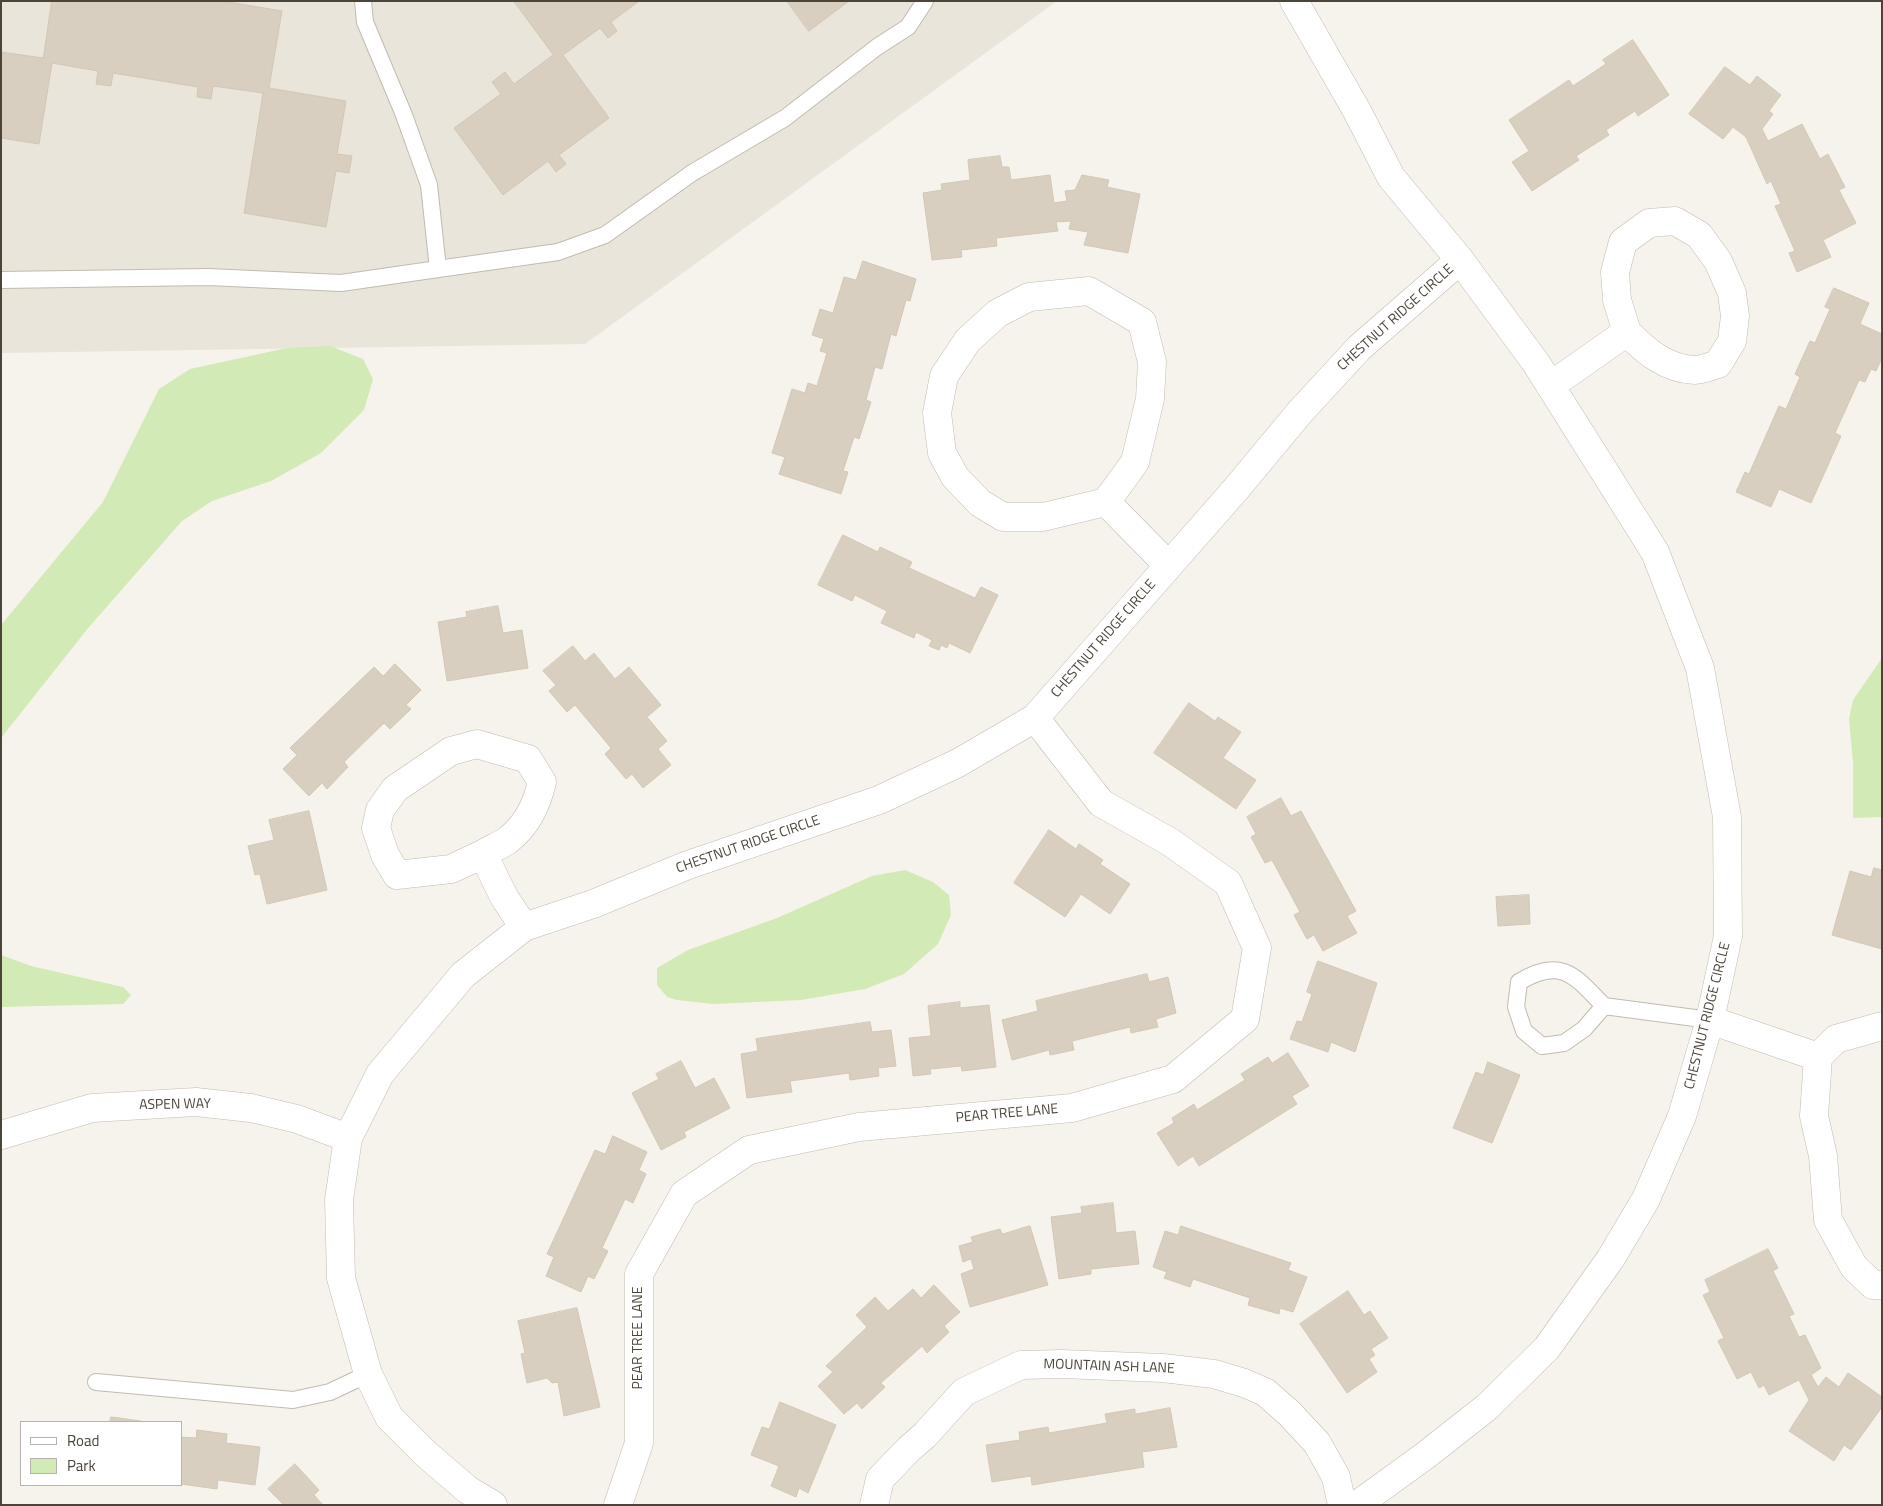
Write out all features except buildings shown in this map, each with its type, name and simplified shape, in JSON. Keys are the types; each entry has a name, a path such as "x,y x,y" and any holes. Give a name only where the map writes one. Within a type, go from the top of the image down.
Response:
{"street":[{"name":"CHESTNUT RIDGE CIRCLE","path":"1294,1 1357,111 1391,177 1460,260 1536,362 1655,552 1700,668 1726,816 1728,936 1710,1020 1682,1116 1646,1199 1611,1258 1547,1348 1487,1407 1358,1505"},
{"path":"1675,221 1699,235 1718,262 1732,293 1736,316 1732,341 1718,364 1697,370 1668,365 1646,351 1627,332 1617,300 1616,272 1623,242 1649,223 1675,221"},
{"name":"CHESTNUT RIDGE CIRCLE","path":"493,1505 468,1490 426,1454 389,1416 368,1374 341,1278 339,1200 348,1138 380,1074 463,975 524,927 592,904 688,865 879,800 958,763 1035,718 1236,489 1300,412 1359,348 1460,260"},
{"path":"1089,291 1142,322 1152,362 1150,399 1135,462 1106,502 1043,517 1003,517 980,503 967,490 955,477 942,453 937,413 944,376 968,340 998,313 1030,297 1089,291"},
{"path":"1550,386 1627,332"},
{"path":"1106,502 1168,565"},
{"name":"PEAR TREE LANE","path":"618,1505 639,1443 639,1274 684,1194 749,1150 860,1127 1072,1108 1173,1079 1245,1019 1257,948 1228,883 1170,842 1101,803 1035,718"},
{"path":"477,744 528,759 542,782 538,799 530,814 509,839 483,854 451,869 397,875 385,855 376,828 380,810 395,789 451,751 477,744"},
{"path":"483,854 504,897 524,927"},
{"path":"1710,1020 1818,1058"},
{"path":"1882,1026 1836,1039 1818,1058 1814,1116 1823,1156 1828,1220 1854,1267 1873,1285 1882,1285"},
{"name":"ASPEN WAY","path":"1,1135 92,1108 196,1102 251,1108 297,1119 348,1138"},
{"name":"MOUNTAIN ASH LANE","path":"874,1505 880,1479 925,1435 964,1392 1021,1365 1062,1364 1164,1368 1214,1374 1265,1392 1317,1443 1336,1477 1342,1505"}],"lane":[{"path":"363,1 365,22 404,115 428,185 438,269"},
{"path":"1,280 208,277 341,283 558,252 605,235 692,173 785,118 877,47 908,27 925,1"},
{"path":"1604,1006 1584,1029 1564,1043 1542,1046 1524,1031 1516,1007 1519,982 1535,973 1562,970 1579,980 1604,1006 1710,1020"},
{"path":"96,1382 293,1400 330,1392 368,1374"}],"shaded area":[{"path":"1,1 1057,1 585,344 1,353"}],"green space":[{"path":"330,346 363,359 373,379 364,410 321,453 271,481 212,501 182,521 89,627 1,738 1,625 103,502 159,389 190,369 287,348"},
{"path":"1882,658 1882,817 1853,818 1853,762 1849,719 1853,700"},
{"path":"905,870 933,882 949,895 951,915 938,944 904,974 865,989 801,1000 713,1004 667,997 657,985 657,968 688,950 777,918 872,876"},
{"path":"1,955 31,966 123,987 131,995 123,1004 1,1007"}]}
